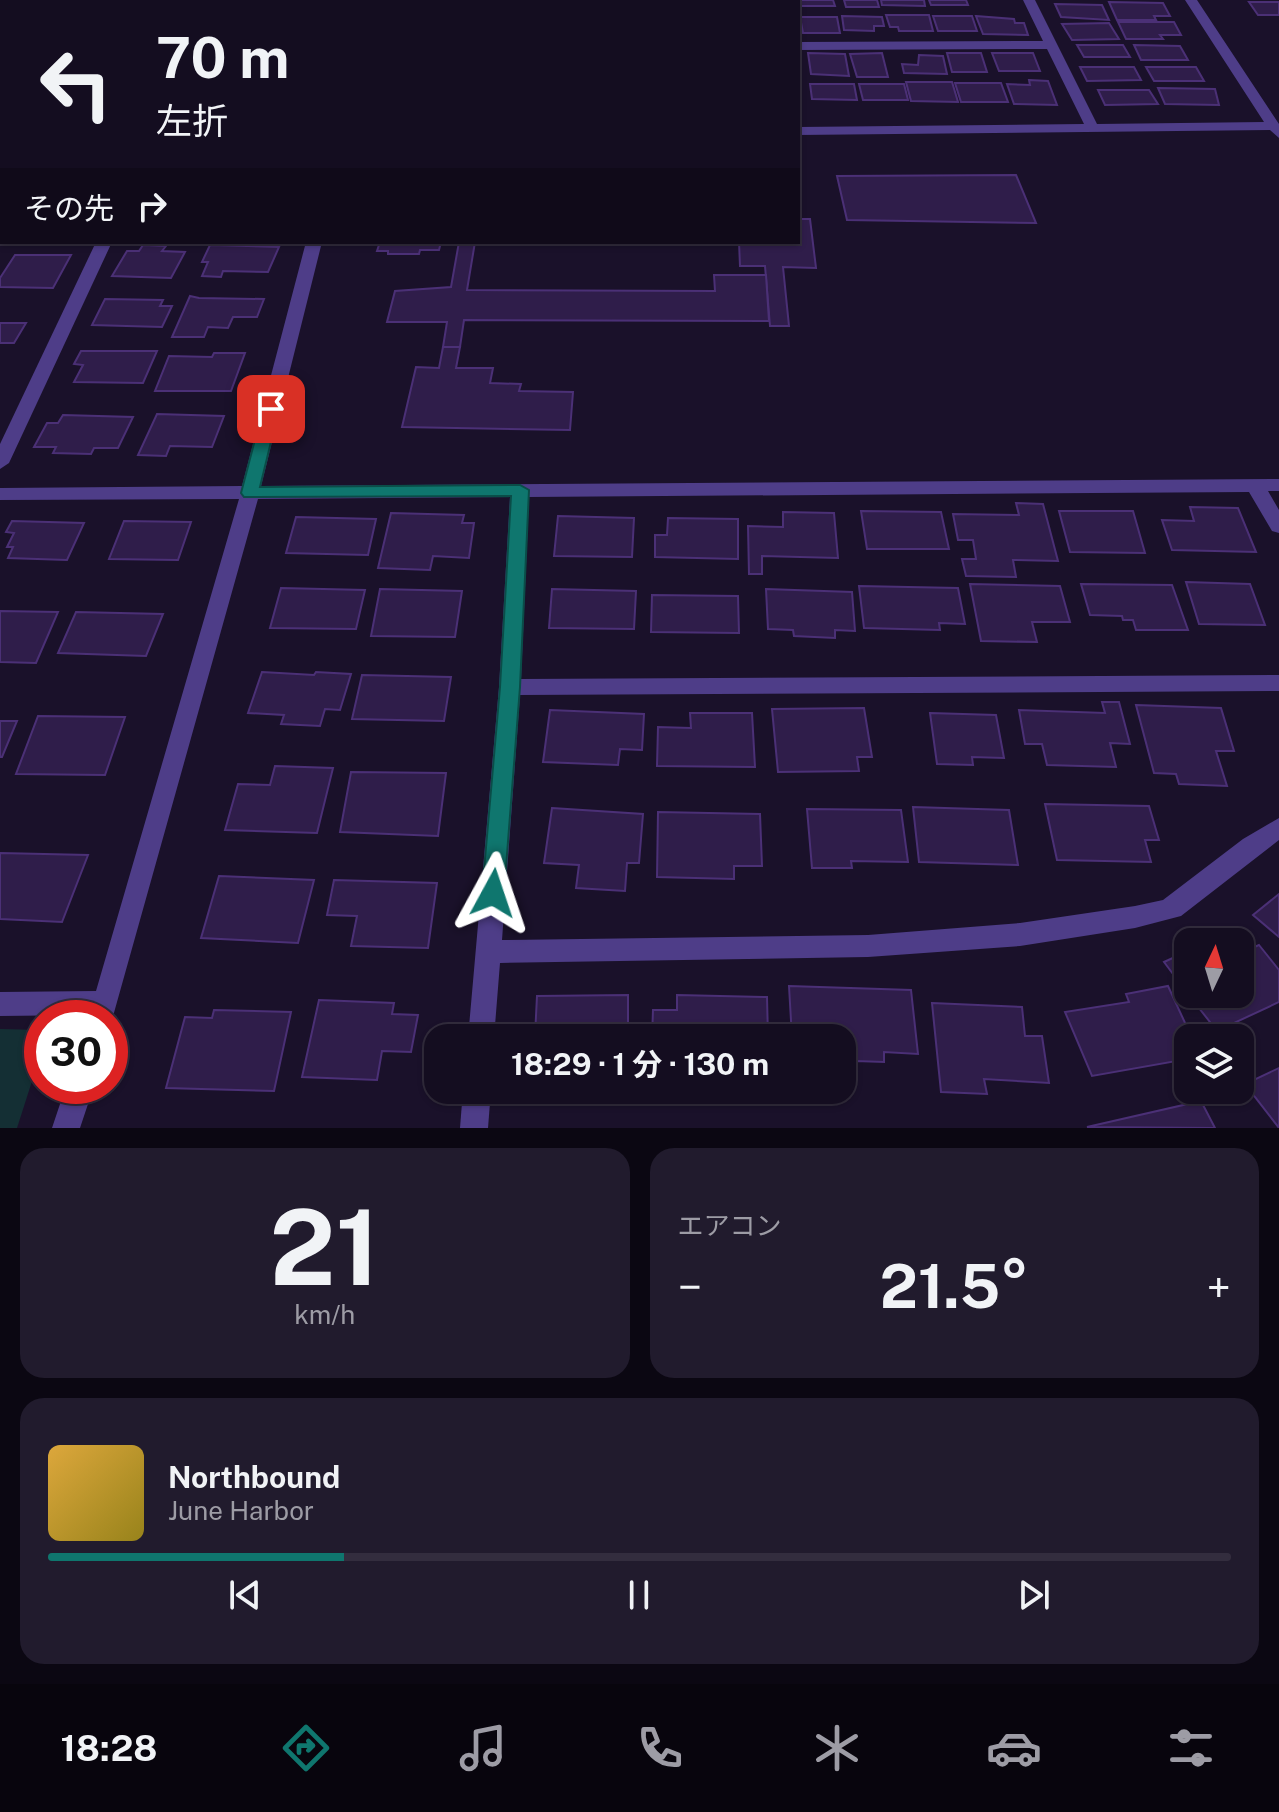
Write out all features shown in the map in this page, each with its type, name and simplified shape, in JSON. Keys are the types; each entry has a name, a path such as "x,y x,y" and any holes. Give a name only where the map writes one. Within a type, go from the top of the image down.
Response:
{"street":[{"path":"1029,0 1093,129"},
{"path":"1191,0 1276,130"},
{"path":"800,46 1051,45"},
{"path":"800,131 1276,130"},
{"path":"0,463 103,244"},
{"path":"107,1000 250,493 313,244"},
{"path":"1255,485 1279,526"},
{"path":"0,494 1279,485"},
{"path":"482,1024 510,687 520,490"},
{"path":"510,687 1279,683"},
{"path":"488,952 603,947 835,946 1029,935 1170,909 1259,839 1279,828"},
{"path":"0,1004 24,1005"},
{"path":"66,1128 74,1104"},
{"path":"474,1128 476,1104"}],"green space":[{"path":"0,1029 24,1030 25,1104 17,1128 0,1128"}],"building":[{"path":"800,0 833,0 835,6 800,6"},
{"path":"844,0 877,0 879,7 846,7"},
{"path":"881,0 924,0 925,6 882,5"},
{"path":"929,0 966,0 968,5 931,5"},
{"path":"1109,2 1163,3 1170,16 1154,16 1156,20 1117,20"},
{"path":"1249,2 1279,2 1279,15 1258,15"},
{"path":"1055,4 1102,5 1109,20 1061,17"},
{"path":"886,15 929,15 933,31 899,31 898,27 890,27"},
{"path":"842,16 882,17 884,26 874,26 874,31 844,30"},
{"path":"933,16 972,16 977,31 938,31"},
{"path":"976,16 1014,19 1015,23 1024,23 1028,35 983,34"},
{"path":"800,17 837,17 840,33 803,33"},
{"path":"1118,22 1174,22 1181,35 1160,35 1163,39 1126,39"},
{"path":"1109,23 1119,39 1072,40 1062,24"},
{"path":"1077,45 1123,45 1130,57 1084,57"},
{"path":"1134,45 1180,46 1188,60 1141,60"},
{"path":"808,53 845,54 849,76 811,74"},
{"path":"882,53 888,77 857,77 850,54"},
{"path":"947,53 981,53 987,72 952,72"},
{"path":"992,53 1033,53 1040,71 999,71"},
{"path":"919,55 943,56 947,74 904,73 902,64 918,65"},
{"path":"1080,67 1134,67 1141,80 1087,81"},
{"path":"1146,67 1196,67 1204,81 1154,81"},
{"path":"1029,80 1048,81 1057,105 1014,104 1007,84 1030,85"},
{"path":"906,82 952,82 958,102 911,101"},
{"path":"955,83 1001,83 1008,102 961,102"},
{"path":"810,84 854,84 857,100 812,99"},
{"path":"859,84 904,84 908,100 863,100"},
{"path":"1158,88 1215,89 1219,105 1165,104"},
{"path":"1098,90 1149,90 1158,104 1105,105"},
{"path":"1016,175 1036,223 847,220 837,176"},
{"path":"800,219 810,219 816,268 783,267 789,326 770,326 765,266 740,266 739,244 800,244"},
{"path":"379,244 440,244 439,250 420,250 419,254 377,251"},
{"path":"459,244 475,244 467,290 715,291 714,275 766,275 769,321 464,320 460,347 443,347 447,322 387,322 395,291 451,287"},
{"path":"143,245 166,246 162,251 185,252 171,278 112,276 127,251 139,251"},
{"path":"210,245 279,247 268,272 223,271 221,277 202,276 208,262 202,262"},
{"path":"15,255 71,255 53,288 0,287 0,278"},
{"path":"190,296 264,299 257,317 233,317 228,328 208,327 204,337 172,337"},
{"path":"105,299 163,300 160,306 172,306 162,327 92,325"},
{"path":"0,323 26,323 14,343 0,343"},
{"path":"443,347 460,347 456,368 493,368 490,383 521,384 519,391 573,392 570,430 402,427 416,367 439,368"},
{"path":"81,351 157,351 143,383 74,382 83,365 74,364"},
{"path":"214,353 245,353 231,391 155,391 169,356 212,357"},
{"path":"157,414 224,416 212,447 170,446 166,456 138,455"},
{"path":"63,415 133,417 118,448 94,448 91,454 53,453 56,447 34,447 47,423 58,423"},
{"path":"1016,503 1043,504 1058,561 1013,560 1016,577 966,576 962,559 976,559 973,540 958,540 953,514 1019,515"},
{"path":"1190,507 1238,508 1256,552 1172,550 1162,520 1194,521"},
{"path":"861,511 941,512 949,549 867,549"},
{"path":"1059,511 1133,511 1145,553 1070,552"},
{"path":"783,512 834,513 838,558 762,556 762,574 749,574 748,526 783,527"},
{"path":"391,513 464,515 462,523 474,523 469,558 433,556 430,570 378,568"},
{"path":"558,516 634,518 632,557 554,556"},
{"path":"296,517 376,519 368,555 286,553"},
{"path":"668,518 738,519 738,559 655,557 655,535 667,535"},
{"path":"12,521 84,523 67,560 8,558 13,547 7,547 14,533 6,532"},
{"path":"124,521 191,522 178,560 109,559"},
{"path":"1186,582 1250,584 1265,625 1199,624"},
{"path":"970,584 1060,586 1070,622 1032,622 1037,642 981,641"},
{"path":"1081,584 1172,585 1188,630 1136,630 1133,620 1123,620 1122,616 1090,615"},
{"path":"859,586 958,588 965,624 939,623 940,630 864,628"},
{"path":"281,588 365,590 356,629 270,628"},
{"path":"380,589 462,591 455,637 371,636"},
{"path":"552,589 636,591 634,629 549,628"},
{"path":"766,589 852,592 855,631 835,630 835,638 794,636 793,630 768,629"},
{"path":"652,595 738,596 739,633 651,632"},
{"path":"0,611 58,612 36,663 0,662"},
{"path":"76,612 163,614 146,656 58,653"},
{"path":"262,672 351,674 340,710 325,709 320,726 281,724 284,715 248,713"},
{"path":"362,675 451,677 444,721 352,719"},
{"path":"1102,702 1119,702 1130,744 1110,743 1116,767 1047,765 1042,744 1025,744 1019,710 1105,713"},
{"path":"1136,705 1221,708 1234,751 1216,751 1227,786 1179,784 1176,774 1154,773"},
{"path":"864,708 872,757 857,757 859,771 778,772 772,709"},
{"path":"550,710 644,714 642,750 620,749 618,765 543,762"},
{"path":"690,713 752,713 755,767 657,766 658,727 691,728"},
{"path":"930,713 996,715 1004,758 972,757 973,765 937,764"},
{"path":"38,716 125,717 105,775 16,774"},
{"path":"0,721 17,721 2,757 0,757"},
{"path":"275,766 333,768 317,833 225,830 238,784 270,785"},
{"path":"351,772 446,773 438,836 340,832"},
{"path":"1045,804 1149,806 1159,840 1145,840 1151,862 1057,860"},
{"path":"913,807 1009,810 1018,865 919,862"},
{"path":"552,808 643,814 639,863 627,863 625,891 576,888 579,865 544,863"},
{"path":"807,809 901,810 908,862 851,861 852,868 812,868"},
{"path":"658,812 760,814 762,866 734,866 734,879 657,877"},
{"path":"0,853 88,855 62,922 0,919"},
{"path":"219,876 314,880 298,943 201,938"},
{"path":"334,880 437,883 428,948 351,946 357,916 327,915"},
{"path":"1279,894 1279,937 1253,915"},
{"path":"1259,945 1279,970 1279,1002 1232,1024 1212,1024 1199,1008 1254,1008 1254,947"},
{"path":"1174,957 1174,975 1164,962"},
{"path":"789,986 911,990 918,1054 884,1052 884,1062 856,1061 856,1024 791,1024"},
{"path":"1168,986 1174,1008 1178,1008 1186,1024 1174,1024 1174,1061 1092,1076 1065,1012 1129,1002 1126,994"},
{"path":"628,995 628,1024 536,1024 537,996"},
{"path":"677,995 767,997 768,1024 652,1024 653,1010 677,1010"},
{"path":"319,1000 394,1003 392,1014 418,1015 411,1052 382,1051 377,1080 302,1077"},
{"path":"932,1003 1022,1007 1025,1036 1042,1036 1049,1083 984,1079 987,1094 941,1092"},
{"path":"214,1010 291,1012 274,1091 166,1088 185,1017 212,1018"},
{"path":"1279,1068 1279,1128 1254,1096 1254,1080"},
{"path":"1188,1104 1203,1104 1215,1128 1087,1127"}],"route":[{"path":"271,409 250,493 520,490 510,687 493,893"}]}
